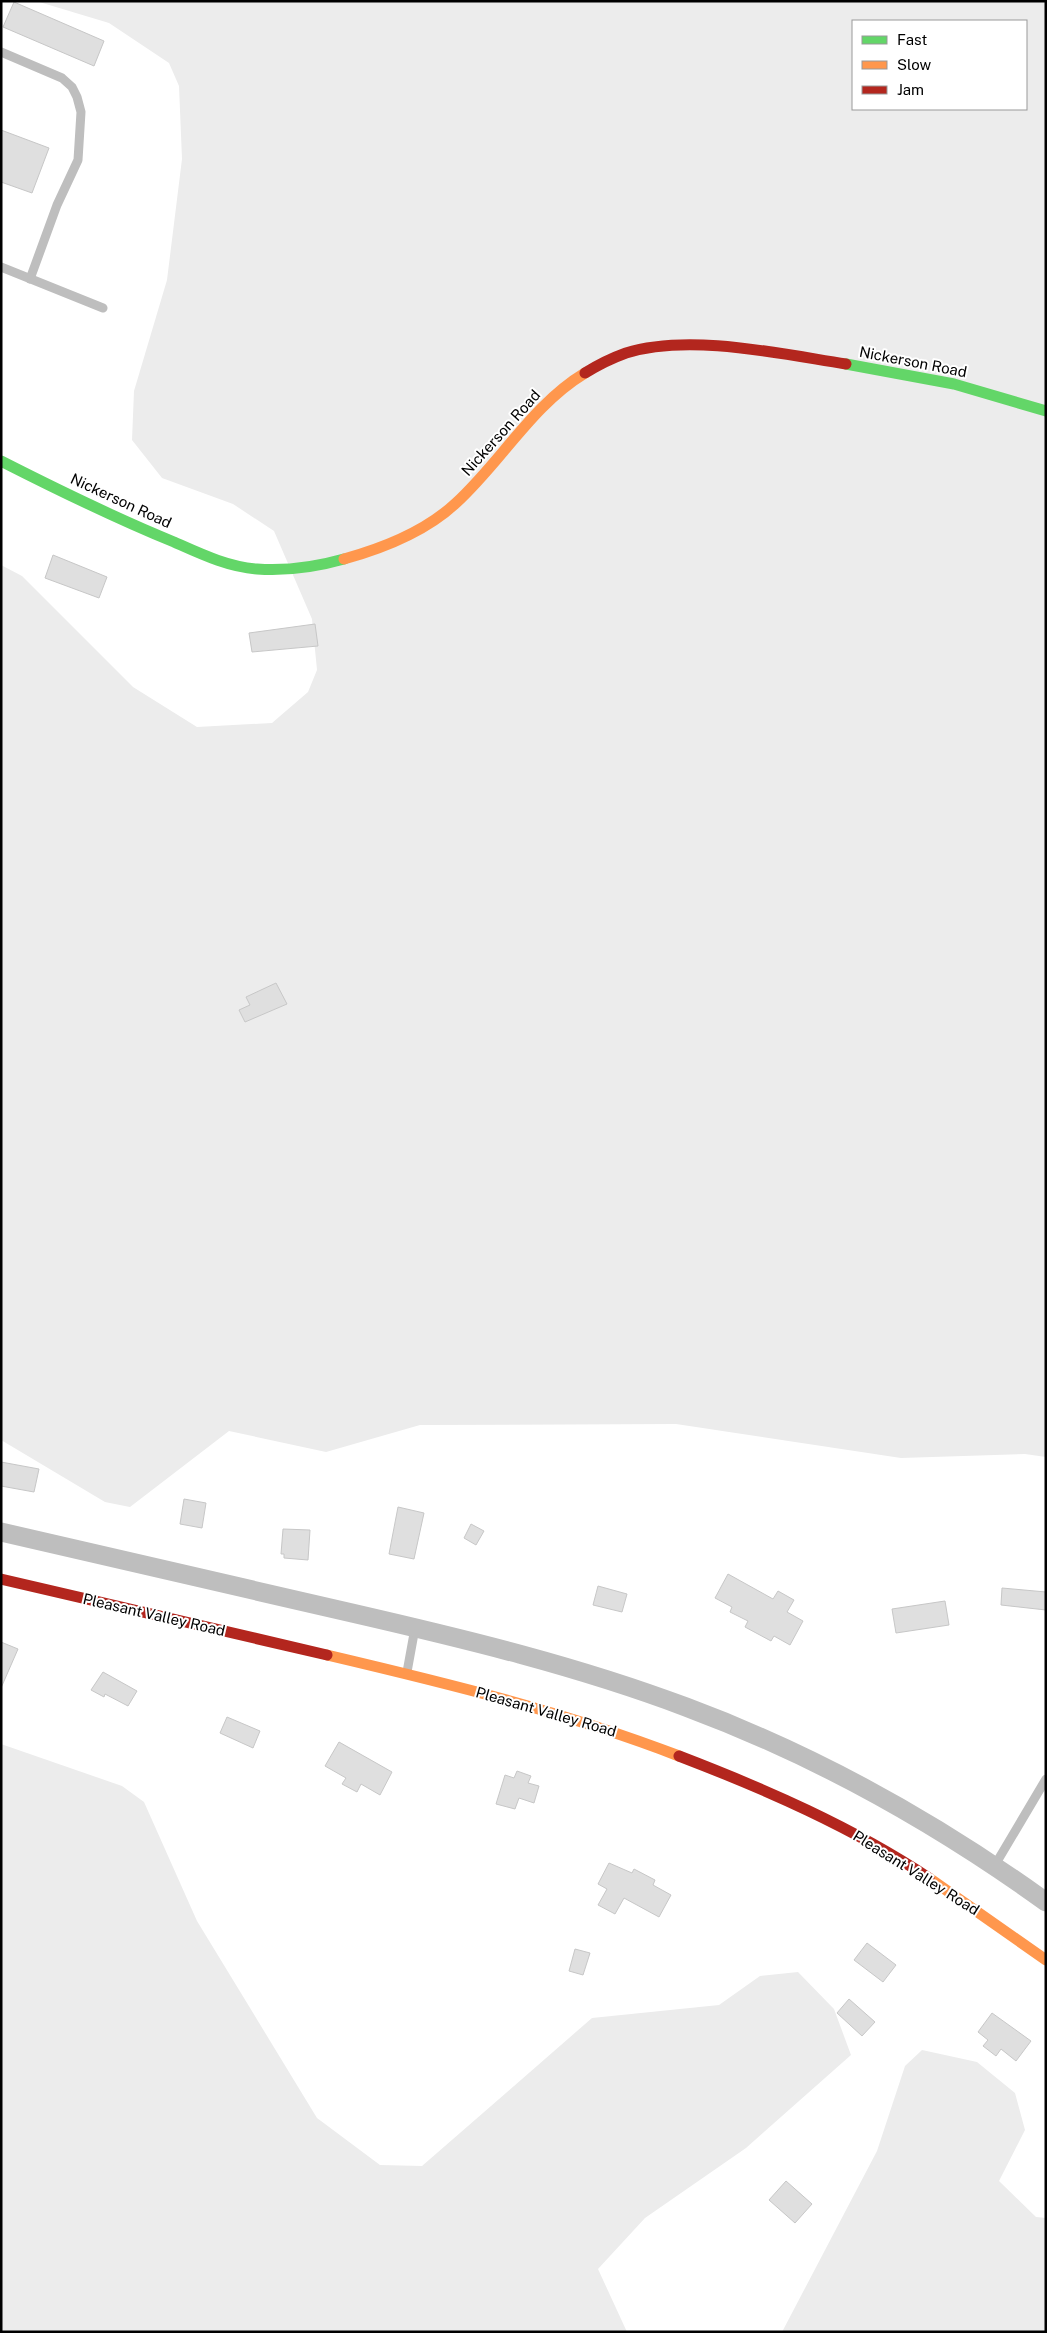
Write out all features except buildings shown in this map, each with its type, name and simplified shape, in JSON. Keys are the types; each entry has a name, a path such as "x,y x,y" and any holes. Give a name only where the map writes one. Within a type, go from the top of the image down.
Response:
{"street":[{"name":"Nickerson Road","path":"1,461 141,528 210,557 250,569 276,570 334,563 387,544 429,524 455,504 473,486 542,406 561,389 582,374 628,352 687,345 783,355 888,370 938,381 1046,411"},
{"path":"1,1532 148,1564 516,1652 594,1675 687,1708 772,1742 855,1783 936,1828 995,1865 1046,1902"},
{"name":"Pleasant Valley Road","path":"1,1579 407,1674 617,1732 734,1776 825,1818 905,1862 980,1912 1046,1960"}],"lane":[{"path":"1,52 62,78 72,87 81,112 78,160 57,205 30,279"},
{"path":"1,267 103,308"},
{"path":"407,1674 416,1628"},
{"path":"995,1865 1046,1779"}],"shaded area":[{"path":"36,1 1046,1 1046,1457 1025,1454 901,1458 676,1424 420,1425 326,1452 229,1431 130,1507 105,1502 1,1440 1,565 22,576 133,687 197,727 272,723 308,692 317,670 312,619 274,531 233,504 162,478 132,440 134,391 167,280 182,159 179,86 169,63 109,23"},
{"path":"1,1744 122,1786 144,1802 197,1921 317,2118 380,2165 422,2166 592,2018 719,2005 760,1976 798,1972 834,2009 851,2055 746,2148 645,2218 598,2269 627,2332 1,2332"},
{"path":"922,2050 977,2062 1015,2093 1025,2130 999,2181 1036,2217 1046,2218 1046,2332 782,2332 877,2151 905,2066"}],"traffic: fast":[{"path":"846,364 954,384 1046,411"},
{"path":"1,461 108,513 225,563 246,568 290,569 344,559"}],"traffic: slow":[{"path":"344,559 374,550 403,538 444,513 488,470 549,401 585,373"},
{"path":"327,1655 416,1676 549,1712 679,1756"},
{"path":"929,1878 1046,1960"}],"traffic: jam":[{"path":"585,373 626,353 651,347 678,345 735,347 846,364"},
{"path":"1,1579 327,1655"},
{"path":"679,1756 807,1810 870,1842 929,1878"}]}
